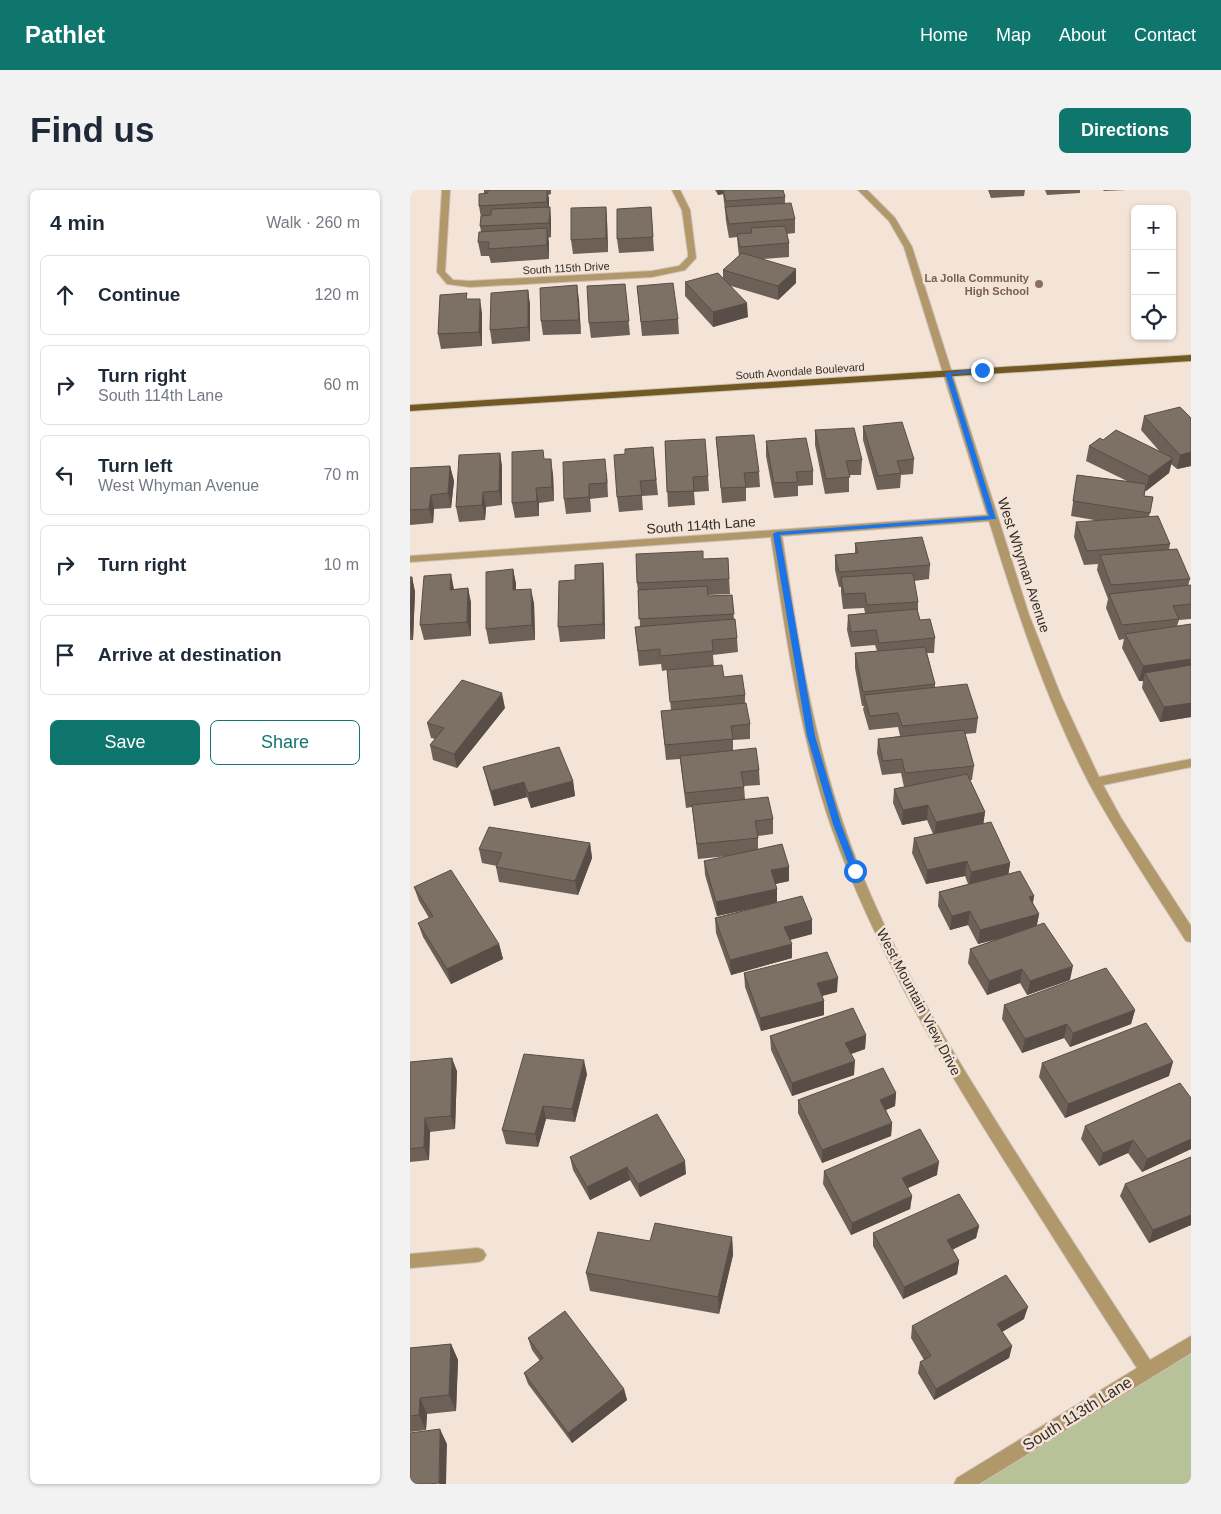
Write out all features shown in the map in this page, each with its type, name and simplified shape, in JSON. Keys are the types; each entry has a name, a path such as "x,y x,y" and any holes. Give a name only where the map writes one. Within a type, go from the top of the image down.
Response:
{"main road":[{"name":"South Avondale Boulevard","path":"410,408 1191,358"}],"street":[{"name":"South 115th Drive","path":"446,190 440,266 444,278 450,282 481,284 652,274 682,268 692,258 692,253 686,210 676,190"},
{"name":"West Whyman Avenue","path":"862,190 892,220 905,240 1038,654 1070,730 1095,782 1137,853 1191,937"},
{"name":"South 114th Lane","path":"410,559 993,518"},
{"name":"West Mountain View Drive","path":"776,534 811,736 837,824 877,924 904,980 955,1070 1147,1370"},
{"path":"1095,782 1191,763"},
{"path":"410,1261 478,1255"},
{"name":"South 113th Lane","path":"963,1484 1191,1344"}],"green space":[{"path":"1191,1344 1191,1484 963,1484"}],"building":[{"path":"488,190 547,190 547,202 479,206 479,194 488,193"},
{"path":"723,190 783,190 785,197 726,201"},
{"path":"791,203 795,219 729,224 725,207"},
{"path":"550,207 549,223 480,226 481,216 491,215 491,209"},
{"path":"606,207 606,238 571,240 571,208"},
{"path":"651,207 653,237 617,239 617,209"},
{"path":"785,226 789,243 740,247 737,234 752,233 751,228"},
{"path":"547,228 547,245 488,249 489,242 478,242 479,232"},
{"path":"742,253 796,269 778,286 723,270"},
{"path":"718,273 747,303 713,312 685,282"},
{"path":"673,283 678,319 641,322 637,286"},
{"path":"625,284 629,321 589,323 587,286"},
{"path":"577,285 579,320 541,321 540,288"},
{"path":"528,290 528,327 490,330 491,293"},
{"path":"467,293 466,299 480,299 479,332 438,334 440,295"},
{"path":"1180,407 1191,418 1191,452 1180,455 1144,416"},
{"path":"902,422 914,459 897,461 901,473 878,476 863,426"},
{"path":"854,428 862,460 846,461 850,477 826,479 815,430"},
{"path":"1116,430 1173,458 1149,476 1089,446 1100,438 1103,440"},
{"path":"754,435 759,472 744,473 746,487 721,488 716,437"},
{"path":"806,438 813,471 796,472 798,482 774,483 766,441"},
{"path":"705,439 708,476 693,477 694,491 667,492 665,441"},
{"path":"653,447 656,480 640,481 642,495 617,497 614,455 625,454 625,449"},
{"path":"543,450 544,459 551,459 552,487 536,488 537,501 512,503 512,452"},
{"path":"500,453 499,491 483,492 482,505 456,507 459,455"},
{"path":"605,459 607,483 589,484 589,497 564,499 563,462"},
{"path":"450,466 448,493 431,495 429,509 410,510 410,468"},
{"path":"1077,475 1146,484 1144,496 1153,497 1150,513 1073,501"},
{"path":"1158,516 1170,544 1087,551 1076,522"},
{"path":"922,537 930,565 839,572 835,555 858,553 855,543"},
{"path":"1177,549 1190,579 1111,585 1100,555"},
{"path":"703,551 703,559 728,558 729,579 637,583 636,554"},
{"path":"603,563 603,624 558,627 559,581 575,580 575,565"},
{"path":"513,569 513,590 531,589 532,625 486,629 486,572"},
{"path":"913,573 918,602 867,605 865,593 844,594 841,577"},
{"path":"451,574 450,590 468,588 467,622 420,625 424,576"},
{"path":"410,577 412,577 410,615"},
{"path":"1191,585 1191,604 1173,606 1179,619 1122,625 1109,594"},
{"path":"707,586 708,596 732,595 734,614 639,619 638,590"},
{"path":"917,609 920,620 930,619 935,638 879,643 876,630 851,632 848,615"},
{"path":"735,619 737,638 712,640 713,651 660,656 660,649 638,651 635,627"},
{"path":"1191,624 1191,659 1143,666 1125,634"},
{"path":"925,647 935,684 863,692 855,653"},
{"path":"722,665 724,677 742,675 745,695 670,702 667,670"},
{"path":"1191,665 1191,703 1164,707 1145,673"},
{"path":"462,680 502,693 454,754 430,745 444,728 427,723"},
{"path":"967,684 978,718 902,726 898,713 870,716 864,695"},
{"path":"746,703 750,724 731,726 733,739 665,745 661,711"},
{"path":"964,730 974,766 905,773 902,759 883,761 878,739"},
{"path":"559,747 573,781 528,793 524,782 491,791 483,767"},
{"path":"756,748 759,770 741,772 744,787 685,793 680,756"},
{"path":"967,774 985,812 936,822 928,805 903,810 894,789"},
{"path":"768,797 773,819 755,821 758,838 697,844 692,805"},
{"path":"991,822 1010,863 971,872 967,861 927,870 914,838"},
{"path":"489,827 590,843 575,881 496,867 502,853 479,849"},
{"path":"782,844 789,867 771,870 777,889 716,902 704,861"},
{"path":"451,870 499,944 447,969 418,923 433,916 414,887"},
{"path":"1020,871 1034,896 1029,897 1039,914 980,930 970,911 952,916 939,892"},
{"path":"802,896 812,920 784,927 792,944 730,960 715,918"},
{"path":"1044,923 1073,966 1030,981 1022,969 989,981 970,949"},
{"path":"827,952 838,978 817,983 824,1001 760,1018 744,973"},
{"path":"1106,968 1135,1010 1073,1033 1067,1024 1025,1039 1004,1005"},
{"path":"853,1008 866,1035 845,1043 855,1061 792,1083 770,1036"},
{"path":"1146,1023 1173,1062 1068,1104 1042,1063"},
{"path":"524,1054 584,1060 572,1109 543,1106 535,1134 502,1130"},
{"path":"452,1058 451,1116 425,1118 424,1147 410,1149 410,1062"},
{"path":"883,1068 896,1093 880,1100 892,1123 822,1150 798,1100"},
{"path":"1180,1083 1191,1098 1191,1139 1147,1159 1133,1140 1103,1153 1085,1126"},
{"path":"657,1114 685,1161 638,1184 627,1167 587,1187 570,1157"},
{"path":"920,1129 939,1162 902,1178 912,1196 852,1223 824,1171"},
{"path":"1191,1157 1191,1215 1153,1230 1125,1184"},
{"path":"959,1194 979,1226 947,1240 959,1261 904,1287 873,1233"},
{"path":"655,1223 732,1237 718,1297 586,1273 598,1232 650,1241"},
{"path":"1006,1275 1028,1307 997,1324 1012,1346 936,1389 920,1362 931,1356 912,1326"},
{"path":"565,1311 624,1389 568,1433 524,1373 543,1358 528,1338"},
{"path":"451,1344 449,1395 420,1398 419,1415 410,1416 410,1348"},
{"path":"440,1429 439,1483 410,1484 410,1433"}],"place":[{"name":"La Jolla Community High School","path":"1039,284"}],"route":[{"path":"855,871 837,824 811,736 776,534 993,518 948,373 982,370"}]}
